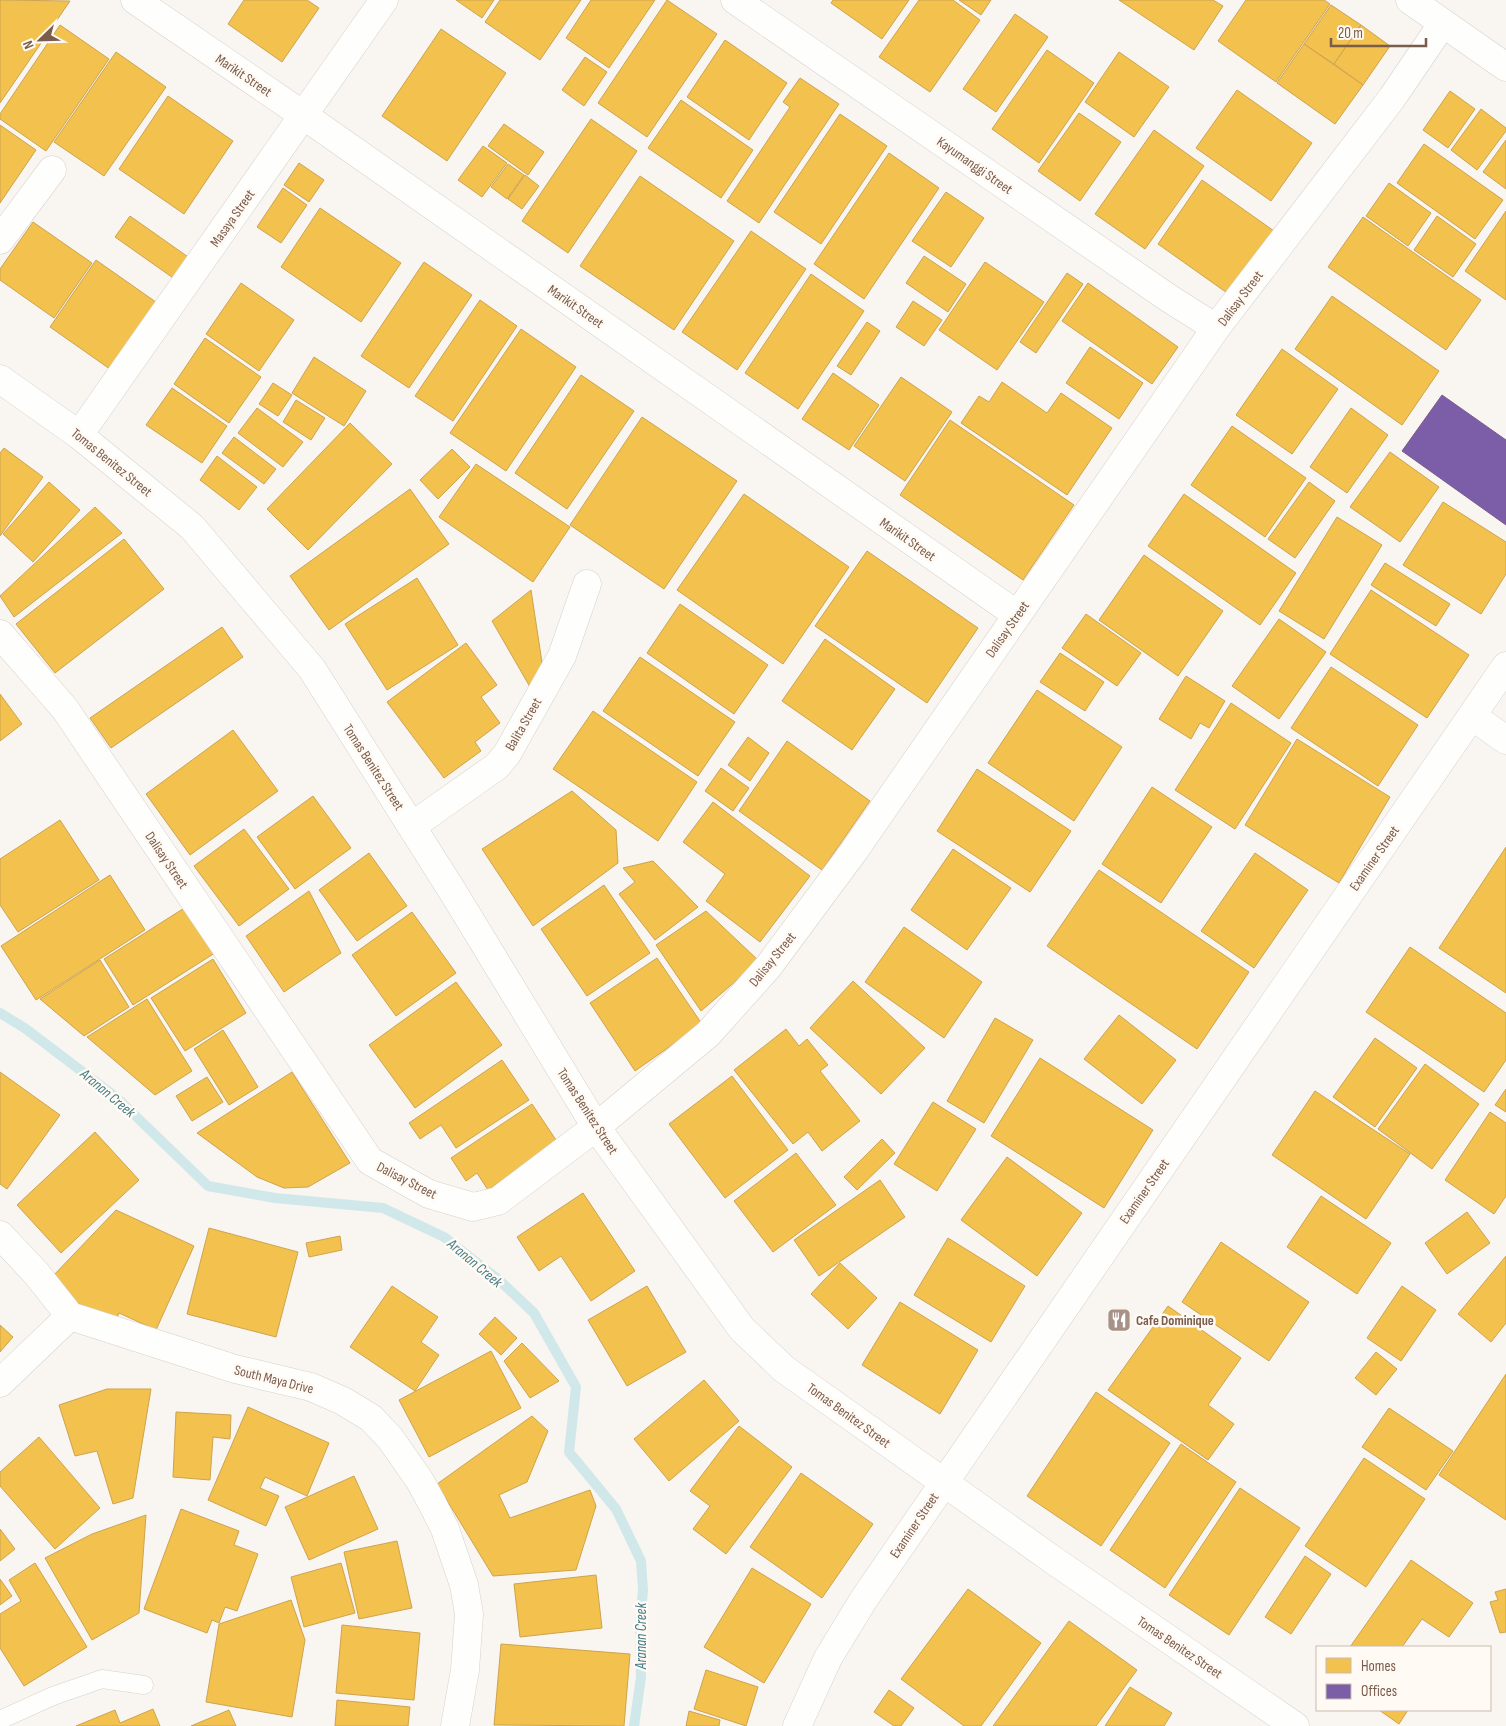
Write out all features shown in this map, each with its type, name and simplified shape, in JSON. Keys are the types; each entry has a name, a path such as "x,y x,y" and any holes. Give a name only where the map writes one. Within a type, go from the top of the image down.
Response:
{"street":[{"name":"Marikit Street","path":"134,0 303,115 1016,614"},
{"name":"Masaya Street","path":"79,434 384,0"},
{"name":"Kayumanggi Street","path":"735,0 1170,299 1216,328"},
{"path":"1410,0 1506,67"},
{"name":"Dalisay Street","path":"0,634 64,710 370,1161 429,1194 472,1207 498,1201 596,1127 708,1034 768,967 854,851 1016,614 1216,328 1392,98 1443,23"},
{"path":"0,240 52,170"},
{"name":"Tomas Benitez Street","path":"0,379 79,434 198,534 312,669 412,826 596,1127 742,1329 784,1369 943,1482 1295,1726"},
{"name":"Balita Street","path":"412,826 497,766 507,754 562,656 587,584"},
{"name":"Examiner Street","path":"797,1726 828,1658 864,1599 1506,666"},
{"path":"1472,716 1506,740"},
{"path":"0,1235 36,1273 70,1316 0,1383"},
{"name":"South Maya Drive","path":"70,1316 235,1370 311,1387 343,1401 371,1418 390,1438 420,1481 433,1505 444,1529 464,1585 469,1614 465,1670 455,1726"}],"lane":[{"path":"0,1720 52,1696 102,1680 144,1685"}],"building: Homes":[{"path":"0,0 70,1 0,103"},
{"path":"244,0 307,0 319,8 282,62 228,24"},
{"path":"456,0 494,0 482,18"},
{"path":"500,0 581,0 540,60 485,22"},
{"path":"591,0 655,0 609,68 566,38"},
{"path":"667,0 717,34 647,137 598,103"},
{"path":"833,0 909,0 882,39 831,3"},
{"path":"919,0 953,0 980,20 930,92 879,57"},
{"path":"959,0 991,0 981,15"},
{"path":"1119,0 1213,0 1223,6 1194,50"},
{"path":"1246,0 1324,0 1330,4 1276,82 1218,41"},
{"path":"1331,5 1361,25 1334,64 1304,44"},
{"path":"1015,14 1048,37 996,112 963,89"},
{"path":"60,25 109,59 46,151 0,119 0,114"},
{"path":"1361,25 1390,46 1363,85 1334,64"},
{"path":"441,29 506,73 447,161 382,116"},
{"path":"725,40 787,83 749,140 687,97"},
{"path":"1304,44 1363,85 1335,124 1277,83"},
{"path":"1047,50 1094,83 1039,163 992,129"},
{"path":"116,52 166,87 104,176 54,142"},
{"path":"1119,52 1169,87 1134,137 1085,102"},
{"path":"585,57 607,72 584,106 562,90"},
{"path":"800,78 839,104 759,223 727,201 790,107 783,102"},
{"path":"1237,90 1312,143 1271,201 1196,148"},
{"path":"1450,91 1475,109 1448,148 1423,130"},
{"path":"168,96 233,141 184,214 119,169"},
{"path":"681,100 753,150 721,198 648,148"},
{"path":"1481,109 1506,128 1506,131 1477,170 1451,150"},
{"path":"1079,113 1121,142 1080,201 1038,171"},
{"path":"840,114 887,146 821,244 774,212"},
{"path":"591,119 637,151 568,253 522,221"},
{"path":"504,124 544,152 528,175 488,146"},
{"path":"0,125 36,150 0,203"},
{"path":"1154,130 1204,166 1145,249 1095,214"},
{"path":"1506,140 1506,189 1483,172"},
{"path":"1424,144 1503,200 1475,239 1397,183"},
{"path":"483,146 507,163 482,197 458,180"},
{"path":"889,153 939,188 864,299 814,264"},
{"path":"299,163 324,180 309,202 284,185"},
{"path":"508,164 524,175 507,199 491,187"},
{"path":"525,175 539,186 522,209 508,199"},
{"path":"640,176 734,241 674,330 580,266"},
{"path":"1202,180 1274,231 1230,295 1158,244"},
{"path":"1389,183 1431,213 1408,246 1366,216"},
{"path":"283,188 307,205 281,243 257,227"},
{"path":"946,192 984,218 951,267 912,241"},
{"path":"320,208 401,263 361,322 281,267"},
{"path":"1506,211 1506,300 1465,271"},
{"path":"130,216 191,259 176,280 115,237"},
{"path":"1437,216 1476,244 1453,277 1414,250"},
{"path":"1363,217 1481,300 1446,350 1328,267"},
{"path":"33,222 92,263 54,318 0,280 0,269"},
{"path":"751,231 806,269 737,370 682,332"},
{"path":"924,256 966,284 948,312 906,283"},
{"path":"96,260 163,307 117,374 50,327"},
{"path":"424,262 472,295 409,388 361,356"},
{"path":"985,262 1044,302 997,370 939,330"},
{"path":"1067,273 1083,284 1036,353 1020,342"},
{"path":"811,274 864,311 798,409 745,373"},
{"path":"241,283 294,320 259,371 206,334"},
{"path":"1088,283 1178,347 1152,384 1062,321"},
{"path":"1332,296 1439,371 1402,425 1295,349"},
{"path":"480,300 517,326 453,421 415,396"},
{"path":"913,301 942,320 924,346 896,327"},
{"path":"867,322 880,331 851,375 837,366"},
{"path":"521,329 576,367 506,471 450,433"},
{"path":"205,338 261,377 229,423 174,384"},
{"path":"1090,347 1143,383 1119,419 1066,383"},
{"path":"1282,349 1338,389 1292,454 1236,415"},
{"path":"314,357 366,391 344,426 292,393"},
{"path":"833,373 879,405 849,450 802,419"},
{"path":"581,375 634,411 567,509 515,473"},
{"path":"901,377 952,412 905,481 854,446"},
{"path":"1002,382 1047,413 1061,393 1112,428 1067,495 961,423 979,396 989,402"},
{"path":"273,383 292,395 278,416 259,404"},
{"path":"172,388 227,426 202,463 146,425"},
{"path":"296,400 325,418 311,440 283,422"},
{"path":"257,408 303,442 283,467 238,433"},
{"path":"1351,408 1388,435 1347,493 1310,467"},
{"path":"642,417 737,481 664,589 570,525"},
{"path":"950,420 1074,505 1023,580 900,495"},
{"path":"350,423 392,464 308,550 267,509"},
{"path":"1232,426 1306,478 1265,537 1191,485"},
{"path":"234,437 276,469 264,484 222,453"},
{"path":"4,448 43,477 0,536 0,453"},
{"path":"452,449 470,467 438,499 420,480"},
{"path":"1390,452 1439,487 1400,542 1350,507"},
{"path":"217,456 257,487 239,510 200,480"},
{"path":"476,464 570,527 533,582 439,517"},
{"path":"49,482 80,510 33,562 3,534"},
{"path":"1309,482 1335,501 1295,558 1268,539"},
{"path":"410,489 449,544 329,630 290,576"},
{"path":"744,494 849,567 783,664 677,590"},
{"path":"1184,494 1296,573 1260,625 1148,546"},
{"path":"1443,502 1506,542 1506,574 1481,614 1403,565"},
{"path":"95,507 122,533 14,617 0,596"},
{"path":"1337,517 1382,545 1324,639 1279,611"},
{"path":"124,539 164,589 55,673 16,624"},
{"path":"867,551 978,628 927,703 815,626"},
{"path":"1144,555 1223,611 1178,676 1099,620"},
{"path":"1385,563 1450,604 1436,626 1371,585"},
{"path":"417,578 458,645 387,690 345,624"},
{"path":"531,590 543,669 530,687 492,621"},
{"path":"1371,590 1469,655 1427,718 1330,654"},
{"path":"680,604 768,665 734,714 647,653"},
{"path":"1086,614 1141,653 1117,686 1062,648"},
{"path":"1279,619 1326,652 1279,719 1232,686"},
{"path":"222,627 243,657 111,748 90,718"},
{"path":"825,639 895,689 852,750 782,701"},
{"path":"466,643 497,685 481,697 500,723 475,742 481,751 444,778 387,702"},
{"path":"1060,653 1104,682 1085,711 1040,682"},
{"path":"640,657 735,722 698,776 603,711"},
{"path":"1331,667 1418,725 1378,786 1291,728"},
{"path":"1186,676 1225,701 1209,728 1200,723 1191,739 1159,719"},
{"path":"1037,690 1122,747 1074,821 988,763"},
{"path":"0,694 22,724 0,741"},
{"path":"1231,703 1291,743 1235,829 1175,790"},
{"path":"593,711 697,782 658,841 553,769"},
{"path":"233,730 278,791 190,855 146,794"},
{"path":"748,737 769,753 750,781 728,765"},
{"path":"1297,739 1390,797 1339,883 1245,825"},
{"path":"787,741 870,801 822,870 739,811"},
{"path":"721,768 749,788 733,811 705,791"},
{"path":"977,769 1071,831 1030,892 937,831"},
{"path":"1152,787 1212,827 1161,903 1102,864"},
{"path":"572,791 616,830 618,863 533,926 482,849"},
{"path":"313,796 351,848 295,889 257,837"},
{"path":"713,802 810,876 760,942 706,901 725,874 683,842"},
{"path":"60,820 99,880 18,932 0,905 0,859"},
{"path":"244,829 289,889 239,926 194,866"},
{"path":"1506,847 1506,993 1439,948"},
{"path":"953,849 1011,888 967,950 911,910"},
{"path":"369,853 407,906 357,941 319,890"},
{"path":"1255,853 1308,890 1254,968 1201,931"},
{"path":"653,861 698,907 655,940 619,894 635,882 623,868"},
{"path":"1099,870 1249,972 1197,1049 1047,946"},
{"path":"110,875 145,930 36,1000 1,946"},
{"path":"604,885 650,953 587,996 541,929"},
{"path":"309,891 341,953 284,992 246,936"},
{"path":"189,905 218,951 133,1005 104,959"},
{"path":"706,911 759,961 701,1011 656,945"},
{"path":"412,912 456,973 396,1016 352,955"},
{"path":"904,927 982,982 944,1038 865,982"},
{"path":"1410,947 1506,1013 1506,1060 1484,1092 1366,1012"},
{"path":"657,958 702,1024 635,1071 590,1003"},
{"path":"213,959 246,1013 185,1051 151,998"},
{"path":"100,960 129,1007 84,1036 40,999"},
{"path":"853,981 925,1048 881,1094 810,1028"},
{"path":"456,982 502,1045 415,1108 369,1045"},
{"path":"147,999 192,1071 155,1095 87,1037"},
{"path":"1119,1015 1176,1060 1142,1104 1084,1059"},
{"path":"995,1018 1033,1040 984,1123 947,1101"},
{"path":"786,1029 799,1046 807,1039 828,1065 820,1071 860,1121 822,1151 808,1132 793,1144 734,1070"},
{"path":"223,1030 258,1087 229,1105 194,1049"},
{"path":"1375,1038 1417,1068 1375,1127 1333,1097"},
{"path":"1040,1058 1153,1130 1104,1208 991,1136"},
{"path":"502,1060 529,1100 456,1148 441,1125 420,1139 409,1123"},
{"path":"1425,1064 1479,1104 1432,1169 1378,1129"},
{"path":"0,1072 60,1115 7,1189 0,1184"},
{"path":"292,1072 350,1163 308,1187 284,1188 257,1177 197,1133"},
{"path":"732,1076 788,1150 725,1198 669,1124"},
{"path":"207,1077 223,1102 192,1121 176,1096"},
{"path":"1506,1089 1506,1112 1495,1105"},
{"path":"1315,1091 1410,1154 1366,1219 1272,1155"},
{"path":"933,1102 976,1129 937,1191 894,1164"},
{"path":"532,1104 558,1143 488,1190 477,1173 466,1181 451,1158"},
{"path":"1490,1112 1506,1123 1506,1196 1494,1214 1445,1180"},
{"path":"95,1132 139,1180 61,1253 17,1205"},
{"path":"882,1139 895,1153 857,1190 844,1177"},
{"path":"796,1153 836,1205 773,1252 734,1201"},
{"path":"1007,1157 1082,1213 1037,1276 961,1220"},
{"path":"880,1180 905,1217 819,1276 794,1240"},
{"path":"583,1193 635,1271 591,1301 561,1256 539,1271 517,1237"},
{"path":"1321,1196 1391,1243 1357,1294 1287,1247"},
{"path":"116,1210 194,1246 156,1330 119,1313 116,1320 75,1302 52,1277"},
{"path":"1467,1212 1490,1243 1447,1274 1425,1243"},
{"path":"209,1228 298,1252 276,1337 187,1314"},
{"path":"340,1236 342,1250 309,1257 306,1243"},
{"path":"948,1238 1025,1286 991,1342 914,1295"},
{"path":"1221,1242 1309,1302 1269,1361 1182,1302"},
{"path":"1506,1256 1506,1323 1491,1342 1458,1314"},
{"path":"840,1263 877,1298 848,1329 811,1294"},
{"path":"392,1286 438,1317 421,1342 439,1355 415,1391 350,1347"},
{"path":"647,1286 686,1352 627,1386 588,1320"},
{"path":"1402,1286 1436,1310 1401,1361 1367,1338"},
{"path":"900,1302 978,1350 940,1414 862,1365"},
{"path":"1168,1306 1241,1358 1208,1405 1234,1424 1208,1460 1108,1390"},
{"path":"495,1317 517,1338 501,1355 479,1334"},
{"path":"0,1325 13,1337 0,1352"},
{"path":"522,1343 559,1381 530,1398 504,1361"},
{"path":"491,1351 521,1408 429,1457 399,1400"},
{"path":"1376,1352 1397,1369 1376,1395 1355,1378"},
{"path":"1506,1374 1506,1520 1439,1475"},
{"path":"704,1380 739,1421 669,1481 634,1439"},
{"path":"107,1389 151,1389 133,1498 113,1504 97,1451 75,1456 59,1405"},
{"path":"1096,1392 1170,1443 1101,1546 1027,1496"},
{"path":"248,1407 329,1443 307,1496 265,1477 260,1488 279,1496 266,1526 208,1500"},
{"path":"1389,1408 1453,1451 1426,1490 1362,1447"},
{"path":"176,1412 231,1415 230,1439 213,1437 210,1480 173,1477"},
{"path":"532,1416 548,1431 527,1482 499,1495 510,1518 590,1490 596,1506 576,1570 493,1576 437,1484"},
{"path":"739,1426 792,1467 726,1554 693,1529 710,1506 690,1491"},
{"path":"39,1437 100,1508 55,1549 0,1486 0,1472"},
{"path":"1181,1444 1236,1482 1165,1588 1110,1550"},
{"path":"1364,1458 1425,1499 1366,1587 1305,1546"},
{"path":"801,1473 873,1524 822,1598 750,1547"},
{"path":"354,1476 378,1529 309,1560 285,1507"},
{"path":"1240,1488 1300,1528 1229,1635 1169,1595"},
{"path":"181,1509 239,1531 234,1545 258,1554 237,1611 225,1607 219,1623 212,1620 207,1633 144,1609"},
{"path":"146,1515 139,1613 92,1640 45,1558 92,1534"},
{"path":"0,1529 15,1549 0,1561"},
{"path":"397,1541 412,1608 359,1619 344,1552"},
{"path":"1305,1556 1331,1574 1291,1634 1265,1617"},
{"path":"1411,1560 1473,1603 1449,1637 1422,1619 1403,1646 1351,1646"},
{"path":"35,1563 87,1647 24,1686 0,1648 0,1614 21,1601 9,1580"},
{"path":"341,1563 355,1613 304,1627 291,1577"},
{"path":"752,1568 811,1604 764,1683 704,1647"},
{"path":"596,1575 602,1628 520,1637 514,1584"},
{"path":"0,1579 12,1596 0,1605"},
{"path":"968,1589 1041,1643 981,1726 964,1726 901,1679"},
{"path":"1506,1589 1506,1632 1500,1633 1490,1602 1498,1600 1495,1592"},
{"path":"291,1600 305,1640 292,1717 206,1702 219,1624"},
{"path":"1069,1621 1137,1670 1096,1726 993,1726"},
{"path":"342,1625 420,1633 414,1700 336,1693"},
{"path":"501,1644 630,1654 624,1726 494,1725"},
{"path":"706,1670 758,1687 746,1726 694,1709"},
{"path":"1130,1687 1172,1713 1164,1726 1105,1726"},
{"path":"889,1690 914,1708 901,1726 894,1726 874,1712"},
{"path":"337,1700 410,1707 408,1726 335,1726"},
{"path":"153,1709 160,1726 76,1726 115,1710 120,1723"},
{"path":"229,1710 236,1726 191,1726"},
{"path":"689,1711 720,1720 719,1726 686,1726"},
{"path":"1380,1711 1407,1711 1399,1724"}],"building: Offices":[{"path":"1442,395 1506,440 1506,525 1402,451"}],"waterway":[{"name":"Aranan Creek","path":"0,1013 26,1029 117,1098 208,1186 275,1198 383,1208 444,1237 499,1280 534,1313 576,1387 569,1452 616,1509 641,1561 643,1590 640,1624 641,1677 634,1726"}],"place":[{"name":"Cafe Dominique","path":"1119,1320"}]}
